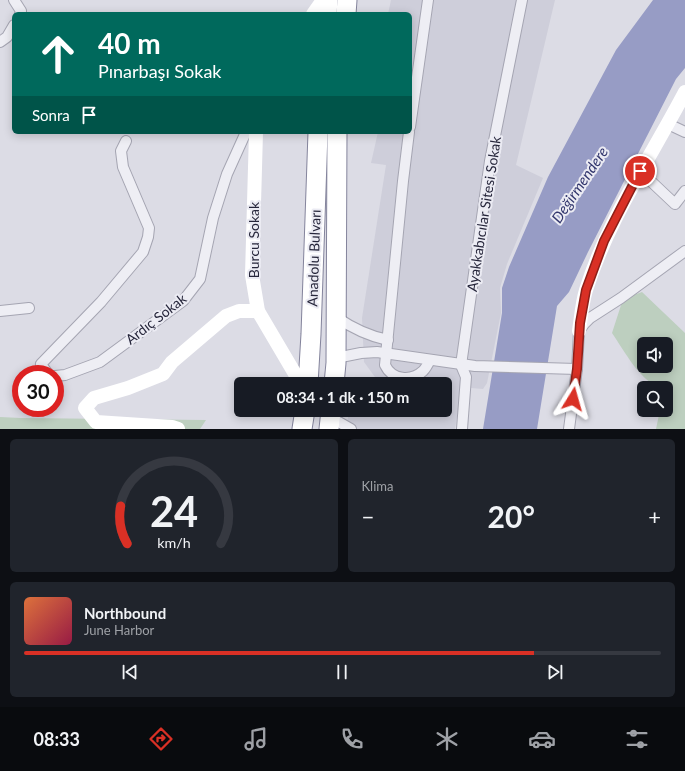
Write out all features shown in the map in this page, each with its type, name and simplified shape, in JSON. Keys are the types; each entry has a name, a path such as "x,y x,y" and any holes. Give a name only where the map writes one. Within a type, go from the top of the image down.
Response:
{"highway":[{"path":"327,12 328,0"},
{"path":"346,12 347,0"},
{"name":"Anadolu Bulvarı","path":"308,377 318,134"},
{"name":"Anadolu Bulvarı","path":"335,377 336,358 337,134"},
{"path":"302,429 304,417"}],"street":[{"path":"14,0 21,12"},
{"path":"314,12 323,0"},
{"path":"412,113 428,0"},
{"name":"Ayakkabıcılar Sitesi Sokak","path":"462,429 466,377 461,365 490,161 522,0"},
{"path":"0,42 6,37 12,28"},
{"path":"569,429 573,369 586,290 604,241 640,171 685,92"},
{"path":"668,124 685,132"},
{"name":"Ardıç Sokak","path":"64,375 100,362 183,301 200,279 213,218 227,174 245,134"},
{"name":"Burcu Sokak","path":"256,134 252,275 258,311 297,377"},
{"path":"409,134 385,365 388,372 397,377 408,378 417,375 424,370 430,360"},
{"path":"42,365 106,296 143,252 148,237 149,228 123,167 121,151 126,141"},
{"path":"640,171 675,204 685,191"},
{"path":"579,331 590,318 621,298 685,251"},
{"path":"0,311 29,308"},
{"path":"178,429 172,427 96,422 85,408 94,398 128,388 163,374 172,362 226,316 239,311 258,311"},
{"path":"336,317 363,333 376,338 388,340"},
{"path":"336,358 361,353 377,352 461,365 573,369"},
{"path":"330,419 351,429"}],"shaded area":[{"path":"391,0 555,0 516,165 543,178 507,264 500,288 501,313 487,383 483,389 471,388 460,382 461,393 455,429 345,429 348,417 452,417 452,377 375,377 364,362 362,318 386,165 371,163 378,134 412,134 412,12 388,12"}],"green space":[{"path":"642,292 685,333 685,429 656,429 659,417 673,417 673,381 649,381 640,373 673,373 673,337 637,337 637,369 612,333 623,299"},
{"path":"0,417 206,420 200,429 0,429"}],"water":[{"name":"Değirmendere","path":"653,0 685,0 685,68 676,79 569,292 557,306 537,429 483,429 502,313 502,288 509,267 548,177 616,50"}],"route":[{"path":"573,399 577,369 580,323 586,290 604,241 640,171"}]}
